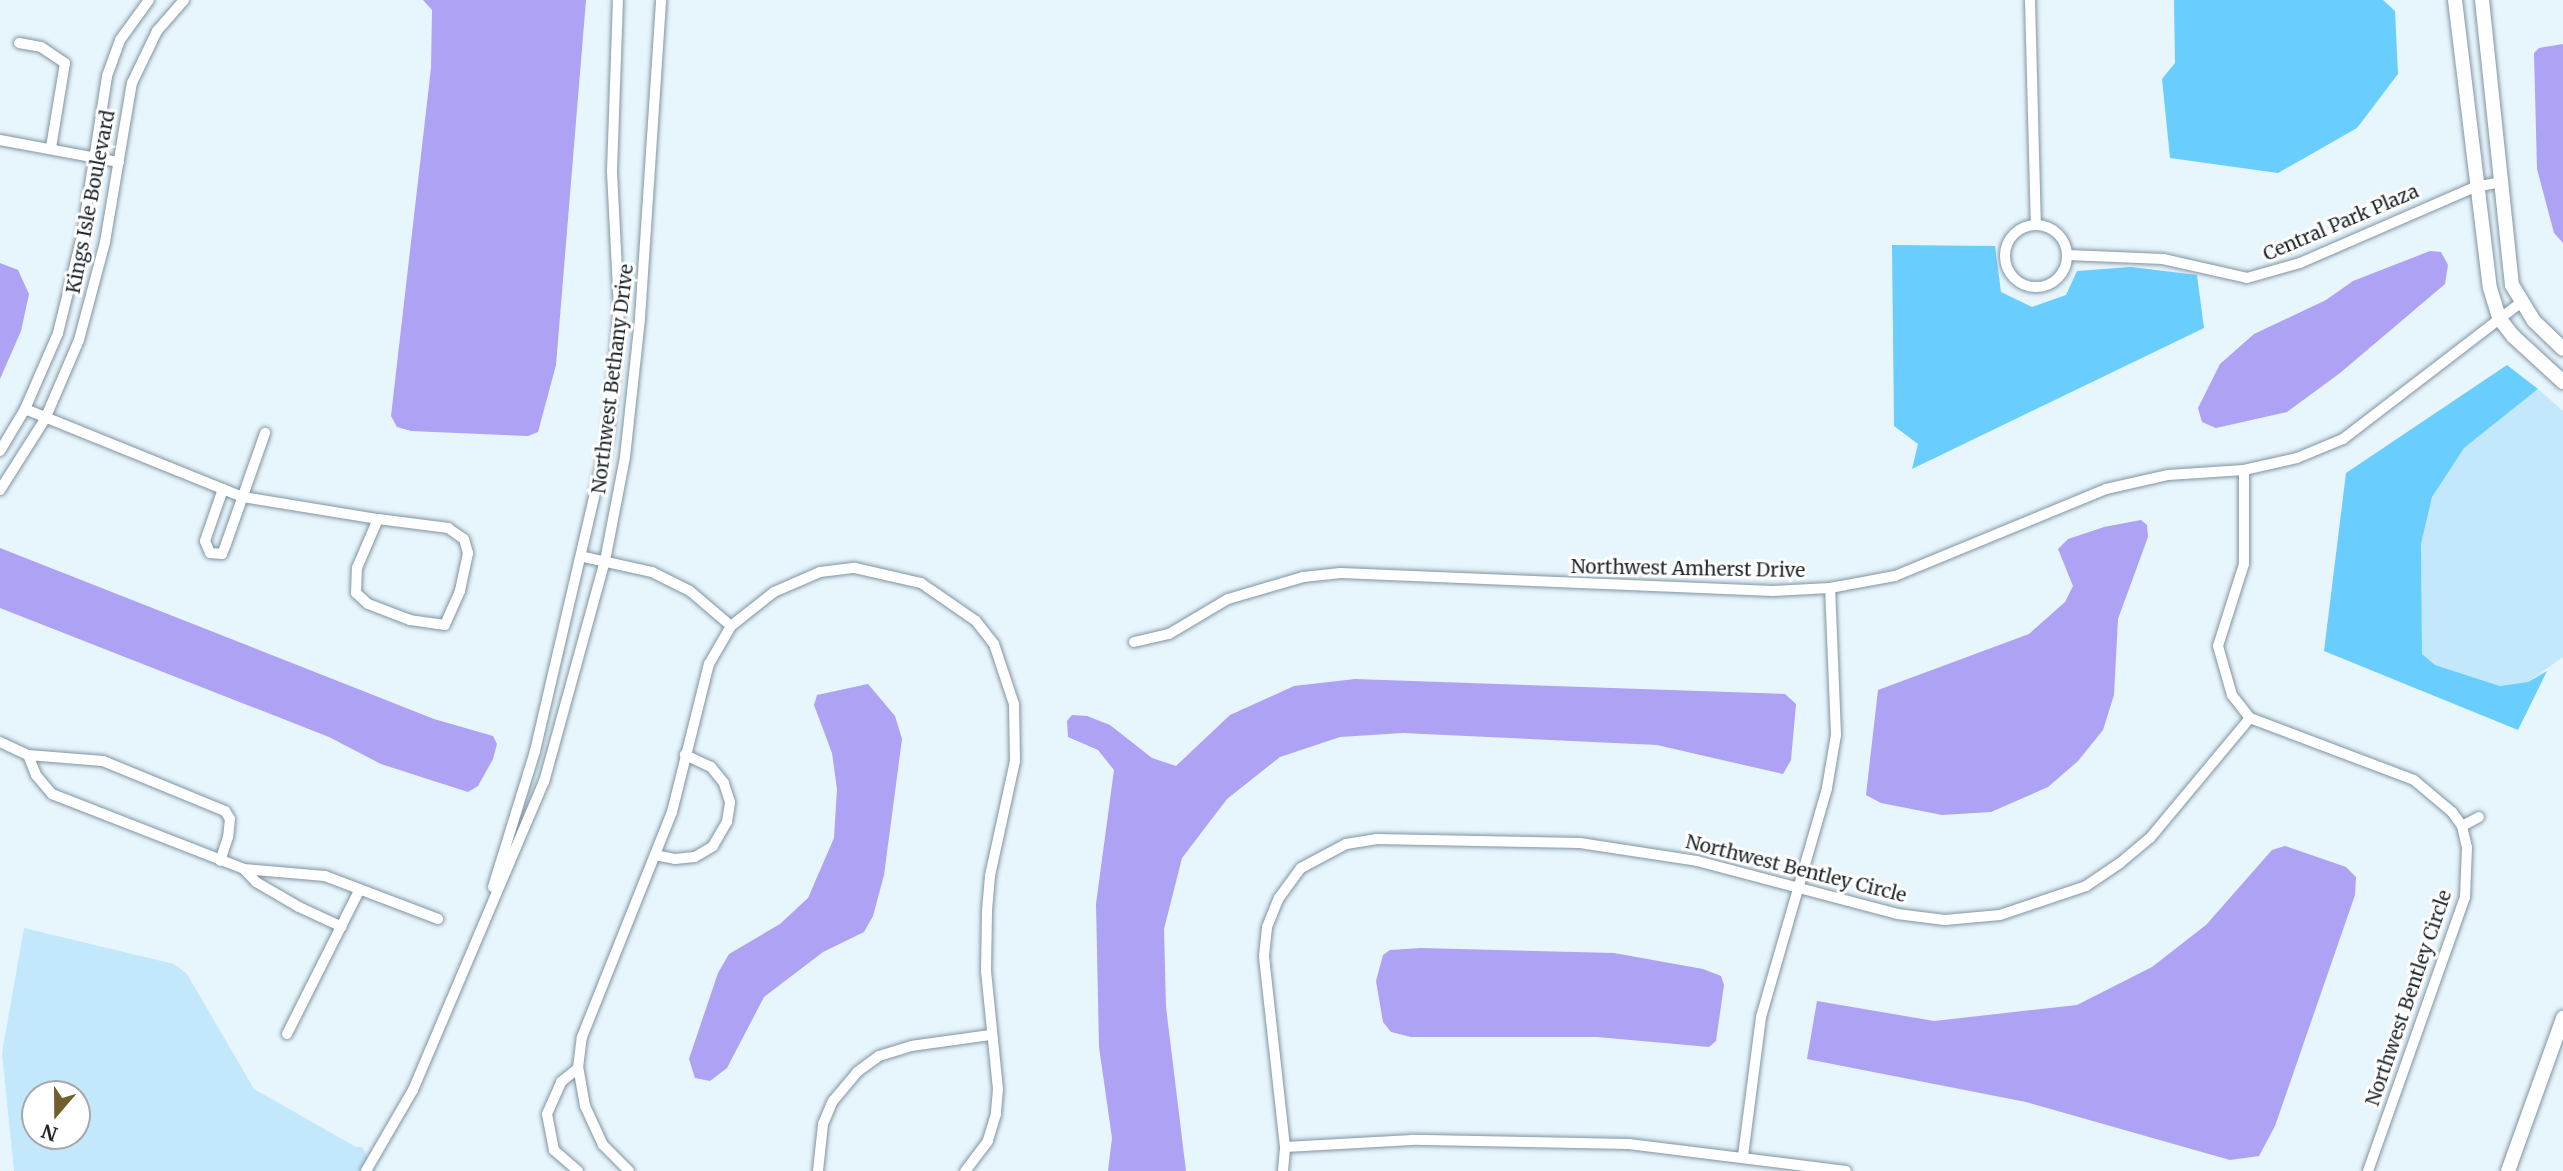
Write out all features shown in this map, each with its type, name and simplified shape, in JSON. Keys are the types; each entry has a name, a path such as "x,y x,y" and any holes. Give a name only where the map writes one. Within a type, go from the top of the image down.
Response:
{"street":[{"name":"Kings Isle Boulevard","path":"0,452 25,410 58,333 82,236 107,76 120,40 149,0"},
{"name":"Kings Isle Boulevard","path":"0,490 45,419 79,340 94,286 132,83 144,51 184,0"},
{"name":"Northwest Bethany Drive","path":"472,949 535,751 584,557 608,438 619,310 612,171 618,0"},
{"name":"Northwest Bethany Drive","path":"366,1171 413,1090 544,782 605,561 625,457 639,327 661,0"},
{"path":"2030,0 2036,225"},
{"path":"2455,0 2482,243 2499,318 2563,382"},
{"path":"2482,0 2512,285 2520,303 2563,349"},
{"path":"19,43 41,47 65,63 51,148"},
{"path":"0,140 119,162"},
{"name":"Central Park Plaza","path":"2068,255 2163,259 2247,278 2300,263 2475,187 2501,183"},
{"path":"2036,225 2054,230 2068,255 2062,274 2045,286 2034,288 2015,279 2005,250 2016,232 2036,225"},
{"name":"Northwest Amherst Drive","path":"1134,642 1169,634 1228,598 1303,577 1341,573 1760,590 1830,588 1937,562 2106,489 2168,475 2244,470 2297,458 2343,439 2520,303"},
{"path":"25,410 243,497 448,528 464,540 468,553 460,591 445,625 410,621 368,604 356,593 357,568 378,519"},
{"path":"223,489 205,541 210,553 222,554 265,433"},
{"path":"2244,470 2244,564 2218,646 2232,695 2250,718 2414,780 2438,797 2462,826 2479,817"},
{"path":"584,557 652,572 690,591 730,626"},
{"path":"622,1170 603,1145 584,1106 578,1068 590,1014 672,812 709,664 730,626 774,592 820,572 855,568 921,583 976,621 994,644 1009,678 1017,732 988,901 990,1035 998,1089 996,1114 988,1141 965,1171"},
{"path":"1743,1156 1760,1017 1827,788 1836,735 1830,588"},
{"name":"Northwest Bentley Circle","path":"1283,1171 1285,1147 1264,956 1267,927 1279,898 1301,868 1325,853 1376,839 1580,844 1698,861 1897,914 1945,920 2000,915 2044,904 2086,886 2150,838 2250,718"},
{"path":"0,742 28,755 103,761 225,811 228,837 220,861"},
{"path":"28,755 36,775 52,793 220,861 244,869 325,876 438,919"},
{"path":"655,855 675,859 695,857 713,846 727,822 730,802 724,783 711,767 685,755"},
{"name":"Northwest Bentley Circle","path":"2368,1171 2465,897 2469,871 2462,826"},
{"path":"244,869 256,882 299,907 342,927"},
{"path":"287,1034 360,889"},
{"path":"2508,1171 2563,1018"},
{"path":"818,1171 823,1124 833,1101 857,1072 879,1056 912,1046 990,1035"},
{"path":"578,1068 561,1082 547,1114 554,1150 578,1171"},
{"path":"1285,1147 1412,1140 1629,1144 1743,1156 1846,1171"}],"shaded area":[{"path":"423,0 586,0 556,365 538,432 528,436 411,431 397,427 391,416 431,68 432,10"},
{"path":"2174,0 2383,0 2395,11 2398,74 2357,128 2278,173 2170,158 2162,79 2175,63"},
{"path":"2563,44 2563,243 2554,233 2537,169 2534,53 2539,48"},
{"path":"1892,245 1995,246 2001,292 2032,307 2066,295 2077,271 2131,267 2197,275 2204,328 1912,469 1918,444 1894,426"},
{"path":"2430,251 2441,252 2448,265 2445,284 2340,373 2287,412 2216,428 2202,422 2198,408 2220,364 2254,334 2326,300 2353,281"},
{"path":"0,263 18,270 29,294 21,331 0,379"},
{"path":"2507,365 2538,389 2464,448 2432,497 2421,544 2422,654 2435,665 2500,686 2528,682 2547,671 2518,730 2324,651 2346,473"},
{"path":"2538,389 2563,411 2563,657 2528,682 2500,686 2435,665 2422,654 2421,544 2432,497 2451,465 2464,448"},
{"path":"2141,520 2147,525 2148,537 2118,619 2114,695 2103,730 2078,761 2048,787 1991,812 1942,815 1881,803 1866,795 1878,690 2029,634 2065,602 2073,586 2058,549 2068,539 2104,527"},
{"path":"0,548 434,719 493,736 497,744 493,759 478,786 468,792 381,764 329,737 0,608"},
{"path":"1355,679 1785,694 1796,704 1791,760 1783,774 1657,745 1403,733 1340,737 1280,757 1227,799 1182,858 1164,929 1166,1007 1186,1171 1108,1171 1112,1138 1099,1047 1096,904 1114,770 1098,750 1068,737 1067,721 1072,715 1087,716 1110,725 1152,758 1176,766 1230,715 1294,686"},
{"path":"868,684 895,716 902,739 884,875 873,916 864,932 823,952 764,997 727,1068 710,1081 695,1078 689,1059 718,973 729,954 780,924 808,898 834,838 837,789 832,753 814,705 817,695"},
{"path":"2285,846 2346,867 2356,877 2355,895 2275,1126 2259,1156 2230,1160 2026,1102 1807,1059 1817,1001 1934,1021 2077,1005 2152,967 2206,925 2272,850"},
{"path":"24,928 174,964 187,974 254,1089 356,1147 362,1147 376,1171 14,1171 2,1053"},
{"path":"1421,948 1614,953 1703,969 1721,976 1724,985 1716,1041 1709,1047 1597,1037 1411,1037 1391,1032 1383,1022 1376,981 1383,955 1390,950"}]}
